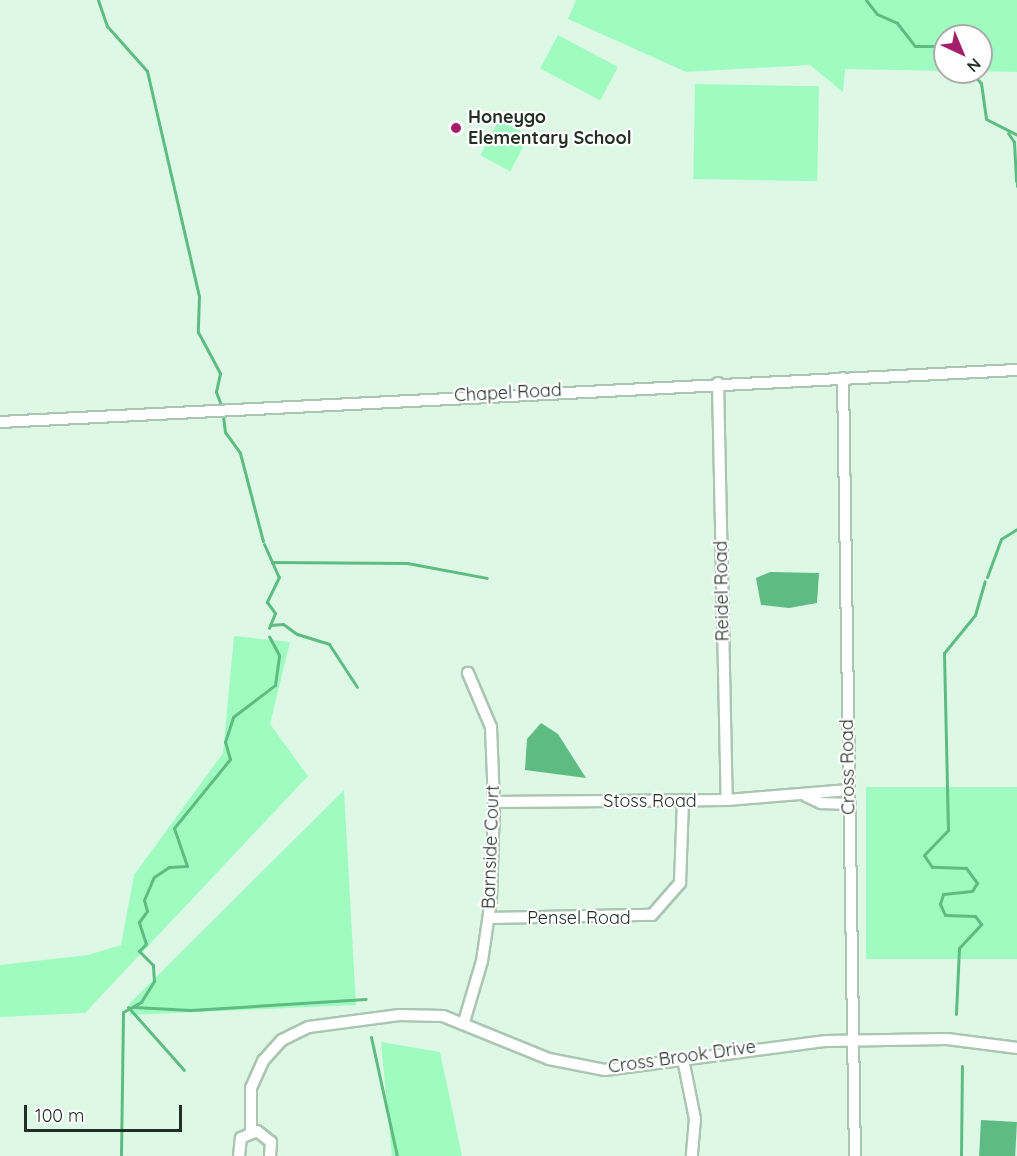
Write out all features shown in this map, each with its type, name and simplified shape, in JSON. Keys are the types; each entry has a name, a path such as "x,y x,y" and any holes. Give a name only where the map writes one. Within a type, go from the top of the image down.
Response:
{"street":[{"name":"Chapel Road","path":"0,422 718,383 1017,370"},
{"name":"Cross Road","path":"843,378 855,1156"},
{"name":"Reidel Road","path":"718,383 727,800"},
{"name":"Barnside Court","path":"464,1022 489,918 494,802 491,727 468,673"},
{"name":"Stoss Road","path":"494,802 727,800 806,796 849,790"},
{"name":"Stoss Road","path":"806,796 821,803 849,804"},
{"name":"Pensel Road","path":"489,918 652,915 680,883 683,801"},
{"name":"Cross Brook Drive","path":"239,1156 238,1143 251,1132 255,1073 291,1034 420,1014 464,1022 573,1065 605,1070 780,1043 947,1039 1017,1048"},
{"path":"683,1059 695,1119 692,1156"},
{"path":"251,1132 267,1137 270,1156"}],"shaded area":[{"path":"576,0 1017,0 1017,72 993,71 993,24 933,24 933,71 845,69 843,92 810,65 686,72 568,19"},
{"path":"558,35 618,67 600,100 540,69"},
{"path":"695,84 819,86 817,181 693,179"},
{"path":"499,120 529,136 510,171 480,155"},
{"path":"770,572 819,573 817,603 789,608 761,605 756,578"},
{"path":"234,636 290,642 270,724 308,776 85,1013 0,1017 0,965 88,955 121,945 134,875 223,753"},
{"path":"541,723 558,734 586,778 525,770 527,739"},
{"path":"866,787 1017,787 1017,959 866,959"},
{"path":"344,790 356,1005 130,1015 129,1004"},
{"path":"381,1042 440,1052 462,1156 392,1156"},
{"path":"981,1120 1017,1122 1015,1156 979,1156"}],"waterway":[{"path":"98,0 107,26 147,71 199,296 198,332 220,373 216,392 221,405"},
{"path":"866,0 877,14 897,23 915,46 933,46"},
{"path":"981,84 986,119 1017,135"},
{"path":"1008,133 1014,142 1016,181"},
{"path":"223,416 225,432 240,453 263,541"},
{"path":"987,577 1001,539 1017,529"},
{"path":"264,544 279,577 267,602 275,613 269,628"},
{"path":"272,562 407,563 487,578"},
{"path":"956,1014 959,948 981,924 975,916 945,915 940,904 943,894 972,891 977,883 966,868 932,867 924,855 948,830 944,653 975,615 985,581"},
{"path":"270,625 283,624 297,634 329,644 357,687"},
{"path":"121,1156 123,1012 141,1002 154,981 153,965 139,951 146,944 139,922 147,911 144,900 154,877 169,867 187,866 174,828 230,759 225,742 233,717 275,685 279,655 269,636"},
{"path":"134,1007 191,1010 366,999"},
{"path":"128,1007 184,1070"},
{"path":"371,1037 397,1156"},
{"path":"961,1156 962,1066"}],"place":[{"name":"Honeygo Elementary School","path":"456,128"}]}
